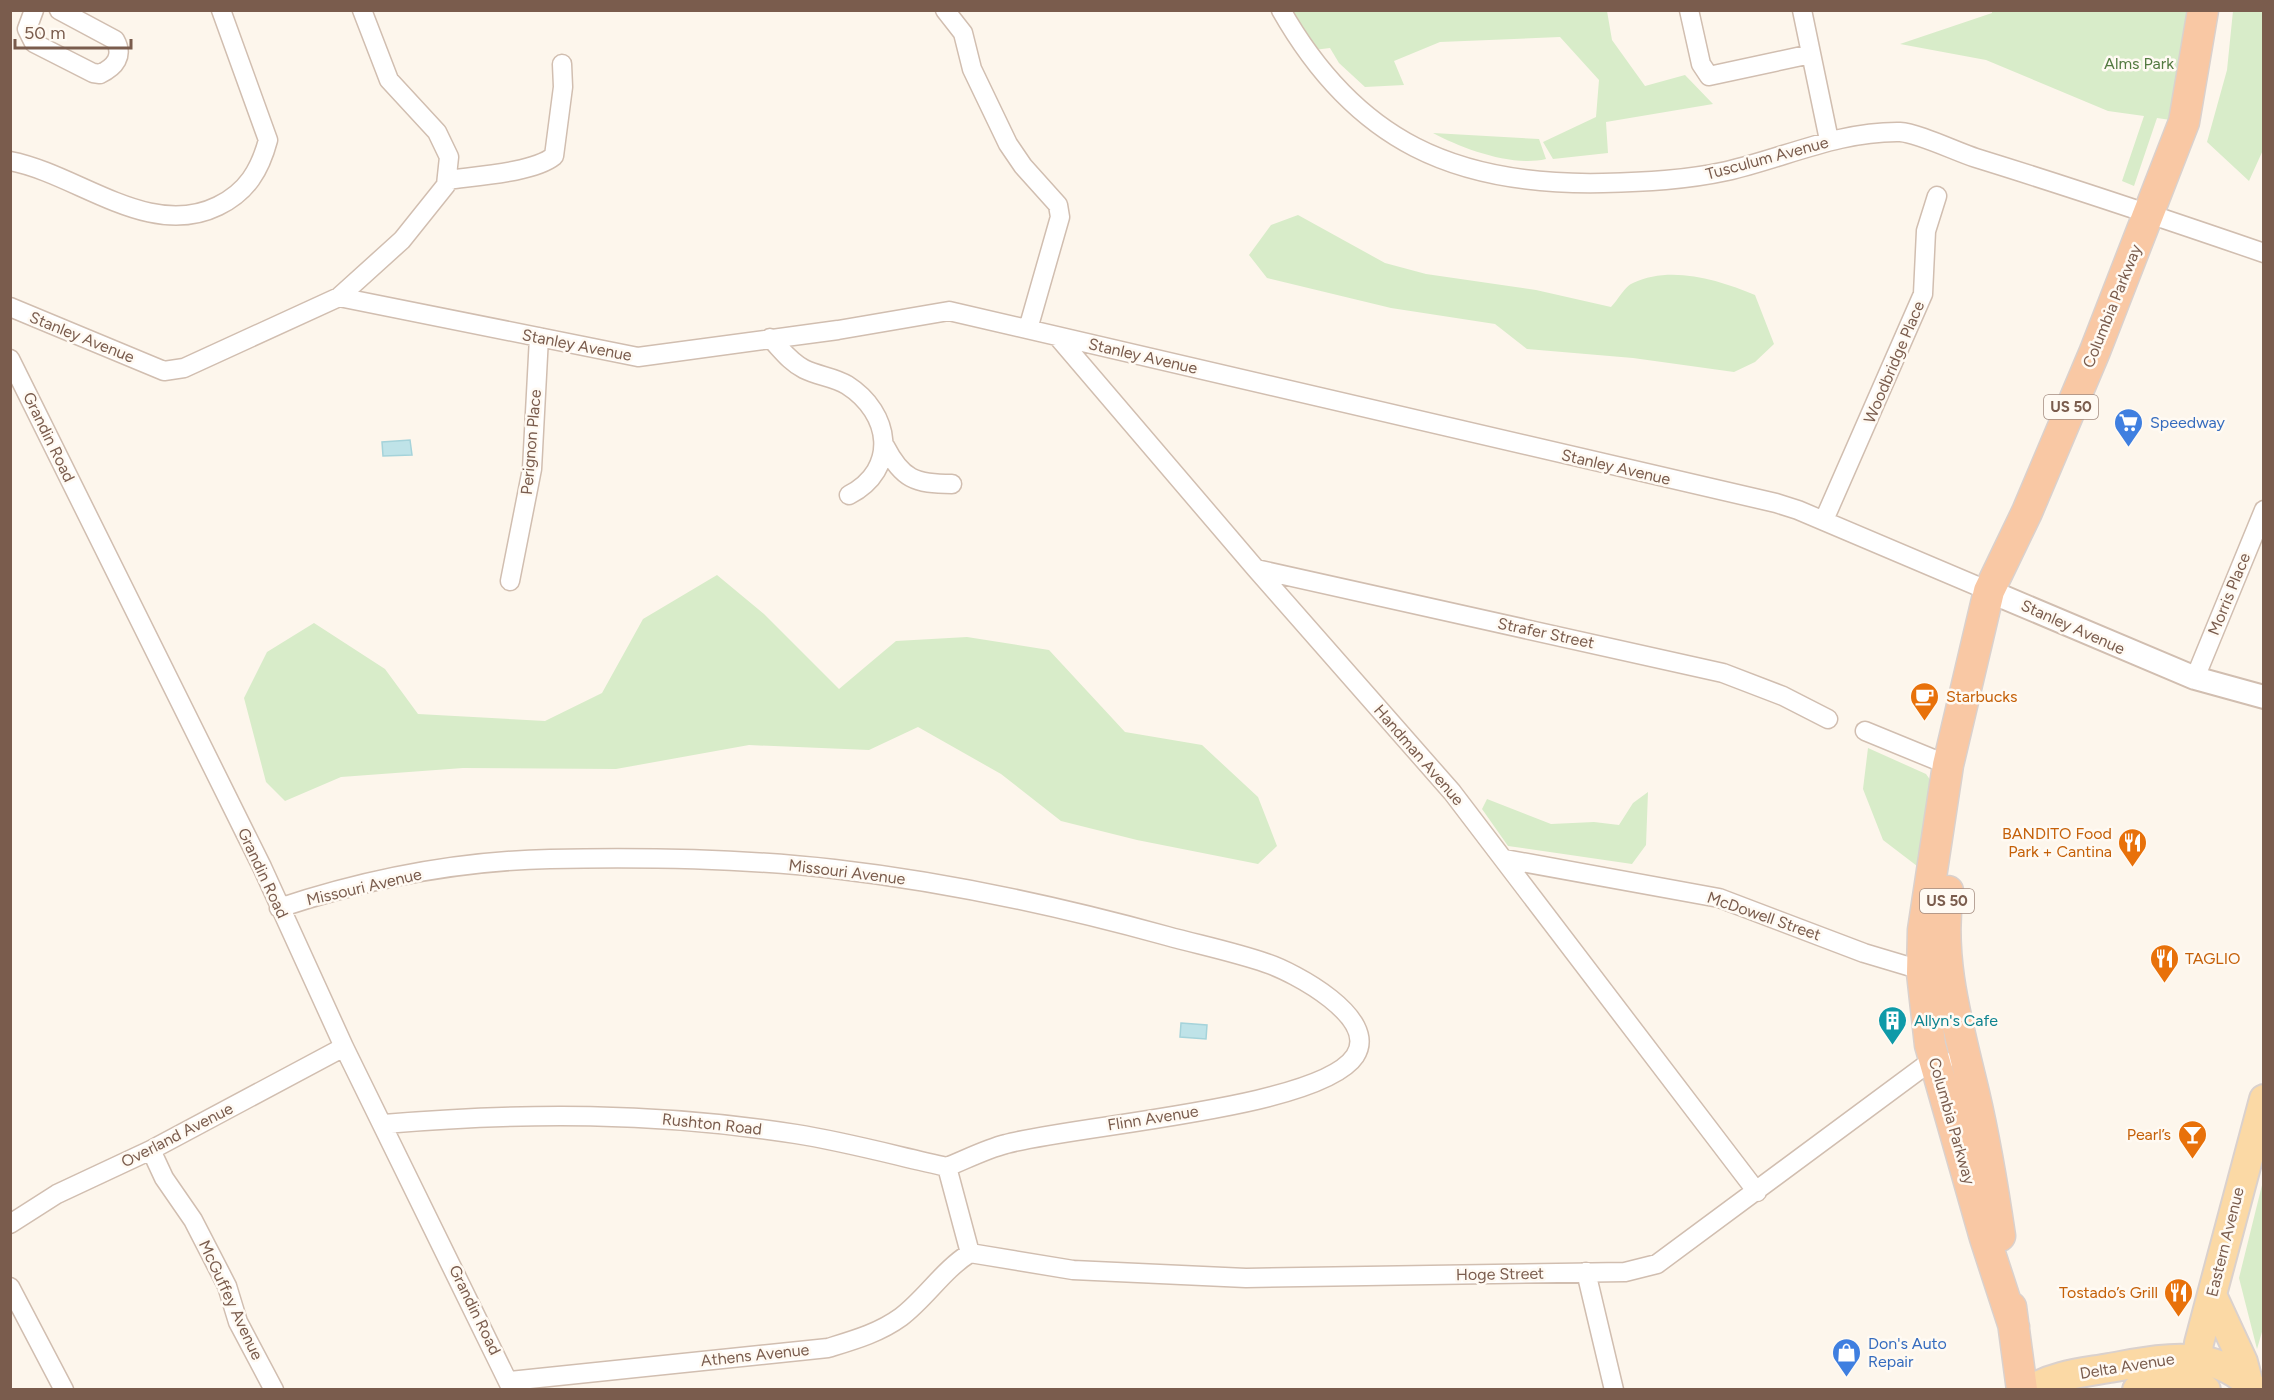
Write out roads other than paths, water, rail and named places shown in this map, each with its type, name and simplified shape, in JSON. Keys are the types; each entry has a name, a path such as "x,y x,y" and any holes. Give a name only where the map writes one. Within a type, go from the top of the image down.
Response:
{"highway":[{"name":"Columbia Parkway","path":"1935,973 1923,930 1948,765 1966,697 1989,591 2037,488 2149,214 2184,122 2204,10"},
{"name":"Columbia Parkway","path":"1966,697 1968,746 1935,973 1930,1045 1949,1060 1973,1091 1995,1199 2022,1389"},
{"name":"Columbia Parkway","path":"1949,1060 1984,1238 2014,1327"}],"main road":[{"name":"Eastern Avenue","path":"2198,1389 2196,1359 2264,1099"},
{"path":"2212,1295 2252,1385"},
{"name":"Delta Avenue","path":"2030,1389 2048,1378 2169,1357 2196,1359 2234,1371 2252,1385"},
{"name":"Delta Avenue","path":"2137,1389 2198,1389"}],"street":[{"path":"34,10 27,29 34,43 93,72 100,74 114,66 119,56 115,40 59,10"},
{"path":"10,161 161,216 196,215 229,201 255,176 268,140 221,10"},
{"path":"339,297 402,240 446,185 449,157 437,132 389,80 362,10"},
{"path":"945,10 963,33 972,69 1008,144 1023,166 1058,205 1060,217 1028,329"},
{"name":"Tusculum Avenue","path":"1281,10 1306,51 1360,110 1381,127 1413,147 1473,172 1513,180 1579,184 1673,181 1758,163 1829,140 1902,132 2264,253"},
{"path":"1689,10 1701,64 1709,76 1811,54"},
{"path":"1802,10 1829,140"},
{"path":"447,180 526,167 547,162 554,156 563,87 562,64"},
{"name":"Woodbridge Place","path":"1824,520 1923,294 1926,231 1937,196"},
{"name":"Stanley Avenue","path":"10,308 164,371 184,368 339,297 638,357 838,330 949,311 1776,503 1824,520 2194,678 2264,697"},
{"name":"Handman Avenue","path":"1057,336 1256,569 1452,792 1757,1192"},
{"name":"Perignon Place","path":"510,581 532,470 538,338"},
{"path":"770,338 791,360 804,369 846,385 865,400 879,424 885,446 896,467 906,476 936,484 952,484"},
{"name":"Grandin Road","path":"10,359 252,847 344,1047 511,1385"},
{"path":"849,495 870,481 878,470 885,446"},
{"name":"Morris Place","path":"2194,678 2264,510"},
{"name":"Strafer Street","path":"1256,569 1723,673 1783,696 1828,719"},
{"path":"1865,731 1948,765"},
{"name":"Missouri Avenue","path":"279,908 355,886 418,873 514,861 668,858 833,868 919,880 1018,899 1116,922 1269,964 1310,984 1343,1010 1354,1025 1358,1037 1354,1057"},
{"name":"McDowell Street","path":"1505,859 1719,898 1935,973"},
{"name":"Overland Avenue","path":"10,1224 57,1194 151,1150 344,1047"},
{"name":"Flinn Avenue","path":"947,1167 1005,1144 1096,1126 1132,1123 1208,1109 1301,1088 1342,1069 1354,1057"},
{"name":"Hoge Street","path":"970,1253 1073,1270 1234,1277 1625,1272 1657,1264 1923,1067 1949,1060"},
{"name":"Rushton Road","path":"384,1124 522,1115 642,1117 799,1134 947,1167"},
{"name":"McGuffey Avenue","path":"151,1150 164,1178 193,1220 227,1286 238,1322 274,1389"},
{"path":"947,1167 970,1253"},
{"name":"Athens Avenue","path":"511,1385 828,1348 878,1332 902,1317 957,1262 970,1253"},
{"path":"1586,1272 1614,1389"},
{"path":"10,1287 64,1389"}],"water":[{"path":"410,440 412,455 383,456 382,442"},
{"path":"1181,1023 1207,1025 1206,1039 1180,1037"}],"place":[{"name":"Speedway","path":"2129,448"},
{"name":"Starbucks","path":"1925,722"},
{"name":"BANDITO Food Park + Cantina","path":"2133,868"},
{"name":"TAGLIO","path":"2164,984"},
{"name":"Allyn's Cafe","path":"1893,1046"},
{"name":"Pearl’s","path":"2192,1160"},
{"name":"Tostado’s Grill","path":"2179,1318"},
{"name":"Don's Auto Repair","path":"1847,1378"}],"park label":[{"name":"Alms Park","path":"2139,63"}]}
